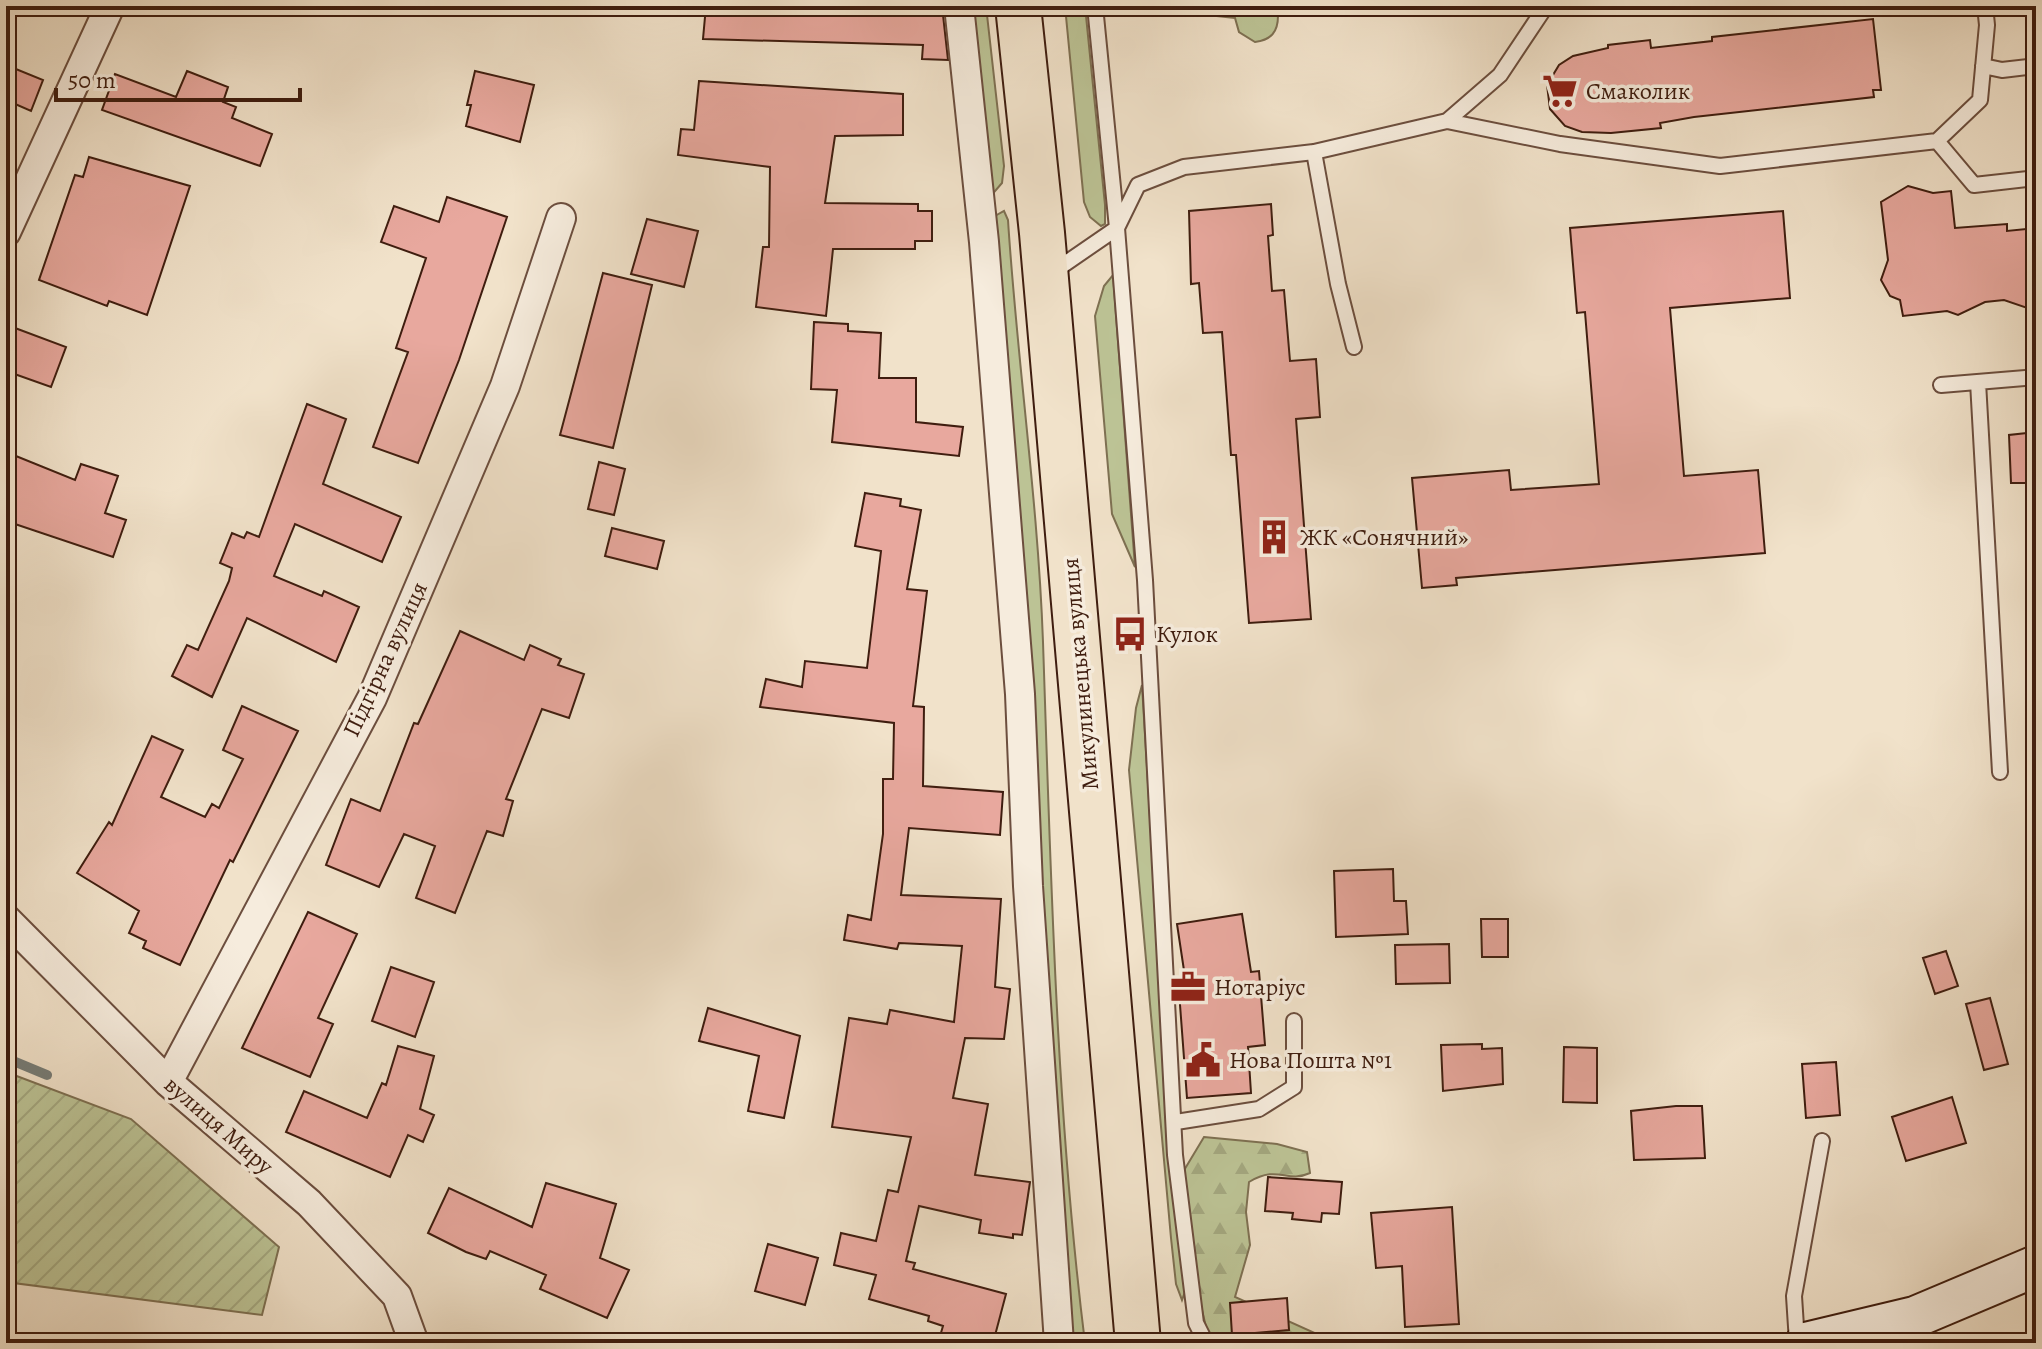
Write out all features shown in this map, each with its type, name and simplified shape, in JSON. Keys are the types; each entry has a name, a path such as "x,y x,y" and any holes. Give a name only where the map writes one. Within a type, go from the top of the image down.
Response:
{"highway":[{"name":"Микулинецька вулиця","path":"1018,6 1046,277 1138,1343"}],"street":[{"path":"6,232 110,6"},
{"path":"959,6 984,242 1020,694 1028,886 1059,1343"},
{"name":"Підгірна вулиця","path":"168,1082 232,956 372,698 505,386 561,218"},
{"name":"вулиця Миру","path":"6,919 168,1082 309,1203 397,1296 413,1339"},
{"path":"1806,1343 1915,1317 2033,1277"}],"lane":[{"path":"1095,6 1117,228 1145,580 1176,1122 1175,1155 1196,1323 1206,1343"},
{"path":"1046,277 1117,228 1138,185 1150,180 1184,167 1314,152 1447,121 1560,144 1720,166 1937,141 1980,100 1987,25 1985,6"},
{"path":"1447,121 1500,75 1551,7"},
{"path":"1983,66 2002,70 2036,66"},
{"path":"1937,141 1974,185 2036,178"},
{"path":"1314,152 1338,284 1354,347"},
{"path":"1941,385 2036,377"},
{"path":"1978,382 2000,772"},
{"path":"1176,1122 1259,1109 1294,1087 1294,1021"},
{"path":"1797,1343 1794,1296 1822,1141"}],"green space":[{"path":"965,6 986,6 1004,166 1002,183 990,197"},
{"path":"1065,6 1085,6 1105,205 1105,224 1101,226 1090,217 1084,202"},
{"path":"1209,6 1298,6 1278,16 1275,31 1255,42 1239,32 1235,18 1217,16"},
{"path":"1004,211 1008,220 1037,536 1061,1081 1085,1343 1069,1343 995,216"},
{"path":"1113,275 1135,567 1112,514 1095,316 1104,286"},
{"path":"1142,685 1169,1132 1186,1289 1182,1300 1176,1284 1171,1238 1129,770 1136,708"},
{"path":"6,1072 131,1119 279,1247 262,1315 6,1282"},
{"path":"1204,1137 1277,1144 1307,1152 1310,1173 1295,1177 1268,1175 1249,1182 1246,1212 1250,1245 1235,1297 1317,1334 1315,1343 1209,1340 1189,1254 1183,1172"}],"building":[{"path":"706,6 942,6 948,60 922,59 923,45 703,39"},
{"path":"1873,19 1881,90 1873,90 1874,97 1694,117 1660,123 1661,128 1611,133 1582,132 1565,126 1550,109 1547,85 1559,65 1573,56 1608,48 1608,45 1650,40 1651,48 1712,41 1712,37"},
{"path":"6,65 43,80 31,111 6,100"},
{"path":"187,71 228,87 223,102 236,107 232,118 272,134 260,166 102,110 115,74 176,97"},
{"path":"475,71 534,85 520,142 466,126 471,105 467,105"},
{"path":"699,81 903,94 903,135 835,136 825,203 918,204 918,211 932,211 932,241 915,241 915,249 833,249 826,316 756,307 763,247 769,247 770,167 678,155 681,129 694,130"},
{"path":"89,157 190,186 147,315 109,301 107,306 39,280 75,175 83,177"},
{"path":"1908,186 1933,193 1951,191 1955,228 2007,224 2007,231 2036,228 2036,311 2004,300 1985,302 1958,315 1947,311 1903,316 1900,300 1890,296 1881,280 1888,260 1881,202"},
{"path":"447,197 507,217 459,360 418,463 373,447 408,352 396,348 426,258 381,242 394,206 439,222"},
{"name":"ЖК «Сонячний»","path":"1271,204 1273,235 1268,236 1272,291 1284,290 1290,361 1316,359 1320,417 1296,419 1311,619 1249,623 1236,455 1231,455 1222,332 1203,333 1199,283 1191,284 1189,211"},
{"path":"1783,211 1790,298 1670,308 1684,476 1758,470 1765,553 1456,578 1457,585 1422,588 1412,478 1509,470 1511,490 1599,484 1585,312 1577,313 1570,228"},
{"path":"647,219 698,231 684,287 631,274"},
{"path":"603,273 652,285 613,448 560,435"},
{"path":"814,322 848,324 848,331 881,333 879,378 916,378 916,422 963,427 959,456 832,442 837,390 811,389"},
{"path":"15,328 66,347 51,387 6,371 6,352"},
{"path":"307,404 346,419 323,484 401,517 382,562 295,524 274,576 322,596 324,591 359,607 336,662 247,618 212,697 172,676 187,645 198,650 229,581 232,568 220,563 232,533 244,538 247,532 259,537"},
{"path":"2036,432 2036,483 2011,483 2009,435"},
{"path":"6,452 75,480 81,464 118,476 105,513 126,520 113,557 6,521"},
{"path":"599,462 625,469 614,515 588,509"},
{"path":"865,493 901,499 900,506 921,510 907,589 927,591 913,706 924,707 923,786 1003,792 1000,835 909,828 901,895 1001,899 995,987 1010,989 1004,1039 965,1038 953,1098 988,1104 975,1175 1030,1182 1022,1235 1013,1234 1013,1238 979,1233 981,1220 919,1206 906,1261 915,1263 913,1269 1006,1294 993,1343 938,1343 943,1326 928,1321 929,1316 869,1299 876,1275 834,1265 841,1233 876,1241 888,1190 898,1192 911,1137 832,1127 849,1018 887,1024 890,1010 954,1022 962,946 899,943 897,949 844,940 848,915 871,920 883,834 883,779 893,779 894,723 760,707 766,679 802,687 805,661 867,668 881,551 855,546"},
{"path":"612,528 664,541 657,569 605,556"},
{"path":"460,631 524,660 530,645 561,659 558,665 584,674 569,718 542,709 506,799 513,801 503,836 487,831 455,913 416,898 435,846 404,834 379,887 326,865 351,799 380,811 414,723 418,724"},
{"path":"242,706 298,731 233,862 230,860 180,965 143,948 146,941 129,933 139,911 77,873 109,822 112,825 152,736 183,750 161,797 205,817 212,804 219,808 243,759 223,750"},
{"path":"1393,869 1394,901 1406,901 1408,934 1336,937 1334,871"},
{"path":"308,912 357,934 318,1018 333,1024 310,1077 242,1048"},
{"path":"1242,914 1251,972 1259,971 1265,1045 1248,1047 1251,1093 1187,1098 1178,978 1185,977 1177,924"},
{"path":"1481,919 1508,919 1508,957 1482,957"},
{"path":"1449,944 1450,983 1396,984 1395,945"},
{"path":"1946,951 1958,986 1935,994 1923,958"},
{"path":"391,967 434,982 415,1037 372,1021"},
{"path":"1990,998 2008,1064 1984,1070 1966,1004"},
{"path":"708,1008 800,1036 784,1118 748,1111 759,1056 699,1041"},
{"path":"1482,1044 1482,1049 1502,1048 1503,1084 1443,1091 1441,1045"},
{"path":"398,1046 434,1056 420,1109 434,1115 423,1142 408,1135 390,1177 286,1132 304,1091 367,1118 382,1083 386,1085"},
{"path":"1564,1047 1597,1048 1597,1103 1563,1102"},
{"path":"1836,1062 1840,1115 1806,1118 1802,1064"},
{"path":"1952,1097 1966,1143 1906,1161 1892,1117"},
{"path":"1702,1106 1705,1158 1634,1160 1631,1111"},
{"path":"1268,1177 1342,1182 1339,1214 1322,1213 1321,1222 1292,1219 1293,1213 1265,1211"},
{"path":"546,1183 616,1204 600,1258 629,1270 607,1318 540,1289 546,1275 490,1251 486,1259 466,1252 428,1233 449,1188 532,1227"},
{"path":"1452,1207 1459,1324 1405,1327 1402,1266 1376,1268 1371,1213"},
{"path":"768,1244 818,1258 805,1305 755,1291"},
{"path":"1287,1298 1289,1330 1232,1335 1230,1303"}],"waterway":[{"path":"6,1058 47,1075"}],"place":[{"name":"Смаколик","path":"1560,91"},
{"name":"ЖК «Сонячний»","path":"1274,537"},
{"name":"Кулок","path":"1130,634"},
{"name":"Нотаріус","path":"1188,987"},
{"name":"Нова Пошта №1","path":"1203,1060"}]}
